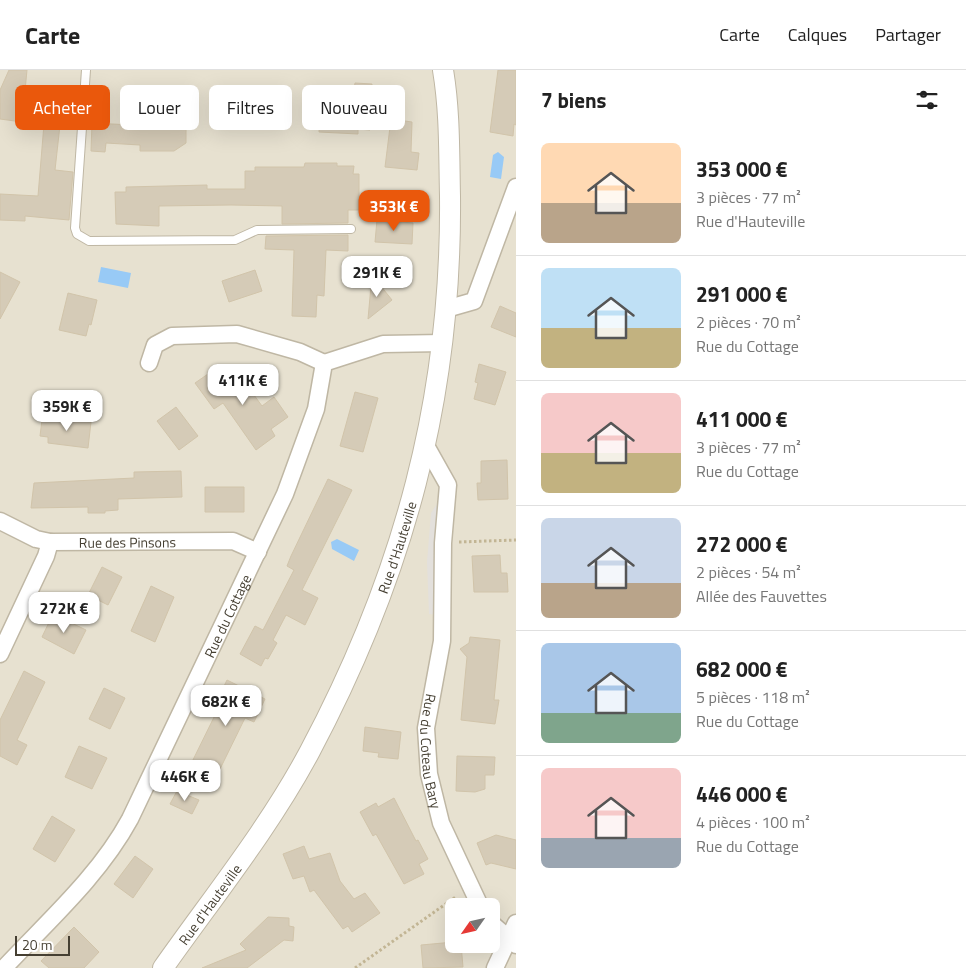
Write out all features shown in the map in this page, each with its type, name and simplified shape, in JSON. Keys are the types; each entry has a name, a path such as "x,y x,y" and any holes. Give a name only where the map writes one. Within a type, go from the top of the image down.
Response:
{"street":[{"name":"Rue d'Hauteville","path":"163,968 269,818 309,752 353,665 401,538 411,506 435,402 446,308 450,215 449,105 443,70"},
{"path":"446,308 474,301 516,186"},
{"path":"149,363 156,345 172,336 237,334 300,352 324,363 383,344 443,343"},
{"name":"Rue du Cottage","path":"4,968 91,875 118,842 285,494 316,409 324,363"},
{"name":"Rue du Coteau Bary","path":"425,444 448,485 443,543 442,641 426,728 429,774 441,823 476,898"},
{"name":"Rue des Pinsons","path":"0,521 36,539 50,542 233,541 258,552"},
{"path":"0,654 46,556 50,542"},
{"path":"494,968 512,942 516,923"},
{"path":"500,931 512,942"}],"lane":[{"path":"86,70 75,228 82,238 89,241 235,240 257,230 351,230"}],"path":[{"path":"443,543 516,540"},
{"path":"355,968 470,887"}],"shaded area":[{"path":"0,70 516,70 516,968 0,968"},
{"path":"437,504 434,559 436,615 429,614 427,562 431,513"}],"water":[{"path":"498,152 504,157 501,179 490,177 493,155"},
{"path":"101,267 131,273 128,288 98,282"},
{"path":"337,539 359,550 354,561 332,549 331,542"}],"building":[{"path":"9,70 27,70 26,85 15,85 15,121 0,119 0,90"},
{"path":"498,70 516,70 516,125 514,124 513,136 490,132"},
{"path":"355,83 372,84 372,85 355,85"},
{"path":"405,121 412,122 411,152 419,153 417,170 385,167 390,130 405,130"},
{"path":"110,124 120,124 120,130 186,130 186,143 174,151 140,151 140,145 106,143 105,152 91,151 92,130 110,130"},
{"path":"44,130 59,130 55,170 73,172 69,220 25,216 25,221 0,220 0,194 38,196"},
{"path":"319,130 358,130 358,134 319,132"},
{"path":"305,163 337,163 337,166 354,166 353,174 359,174 359,210 348,210 348,223 282,224 282,206 231,205 159,206 159,226 116,224 115,192 126,192 126,187 207,185 207,189 245,189 245,171 255,171 255,167 304,167"},
{"path":"377,220 413,223 412,244 375,242"},
{"path":"348,235 348,251 326,250 324,296 317,295 316,317 292,316 294,250 265,249 266,236"},
{"path":"255,270 262,291 229,302 222,281"},
{"path":"0,272 20,282 0,319"},
{"path":"372,275 392,300 368,319"},
{"path":"68,293 97,300 91,325 89,324 86,336 59,330"},
{"path":"500,306 516,313 516,337 491,327"},
{"path":"479,364 506,372 495,405 474,399 478,383 475,382"},
{"path":"232,365 262,406 274,397 288,417 271,429 275,436 256,450 223,403 214,409 195,383 208,374 212,380"},
{"path":"355,392 378,398 363,452 340,446"},
{"path":"176,407 198,436 179,450 157,421"},
{"path":"51,417 91,422 88,448 48,443 48,437 40,436 42,420 50,421"},
{"path":"507,460 508,499 478,500 477,483 481,483 481,461"},
{"path":"181,471 182,497 118,499 118,510 105,511 105,513 88,513 88,507 31,508 34,483 134,478 134,472"},
{"path":"328,479 352,490 302,590 318,598 305,625 286,615 273,640 277,643 268,659 265,658 261,666 240,654 255,626 263,630 294,570 287,566"},
{"path":"205,487 244,487 244,512 205,512"},
{"path":"500,555 501,573 507,573 508,592 474,592 472,556"},
{"path":"102,567 122,577 108,605 88,595"},
{"path":"151,586 174,597 155,642 131,631"},
{"path":"53,614 86,630 74,654 42,637"},
{"path":"470,637 500,640 494,700 499,700 495,724 461,720 467,657 460,649 469,643"},
{"path":"24,671 45,682 17,740 27,745 17,765 0,756 0,720"},
{"path":"227,680 265,699 254,722 245,718 220,769 215,767 210,778 189,768 220,705 216,703"},
{"path":"104,688 125,698 110,729 89,719"},
{"path":"365,727 401,732 398,759 378,757 379,753 363,751"},
{"path":"79,746 107,758 92,789 65,777"},
{"path":"457,756 495,757 494,775 485,775 485,789 475,792 456,791"},
{"path":"177,791 199,800 192,814 170,804"},
{"path":"394,798 416,841 418,840 428,859 419,864 424,874 404,884 376,834 373,836 360,812 376,803 378,807"},
{"path":"52,816 75,830 55,862 33,849"},
{"path":"496,835 516,840 516,869 491,863 486,865 477,843"},
{"path":"304,846 309,859 330,853 340,881 354,899 365,893 380,913 352,932 348,926 343,929 314,890 310,892 304,876 293,879 283,854"},
{"path":"135,856 153,869 133,898 114,884"},
{"path":"268,917 289,918 289,926 294,927 293,941 284,940 247,968 202,968 246,950 240,944"},
{"path":"74,927 99,952 84,968 49,968 41,961"},
{"path":"445,943 445,953 462,953 463,967 423,968 421,945"}]}
